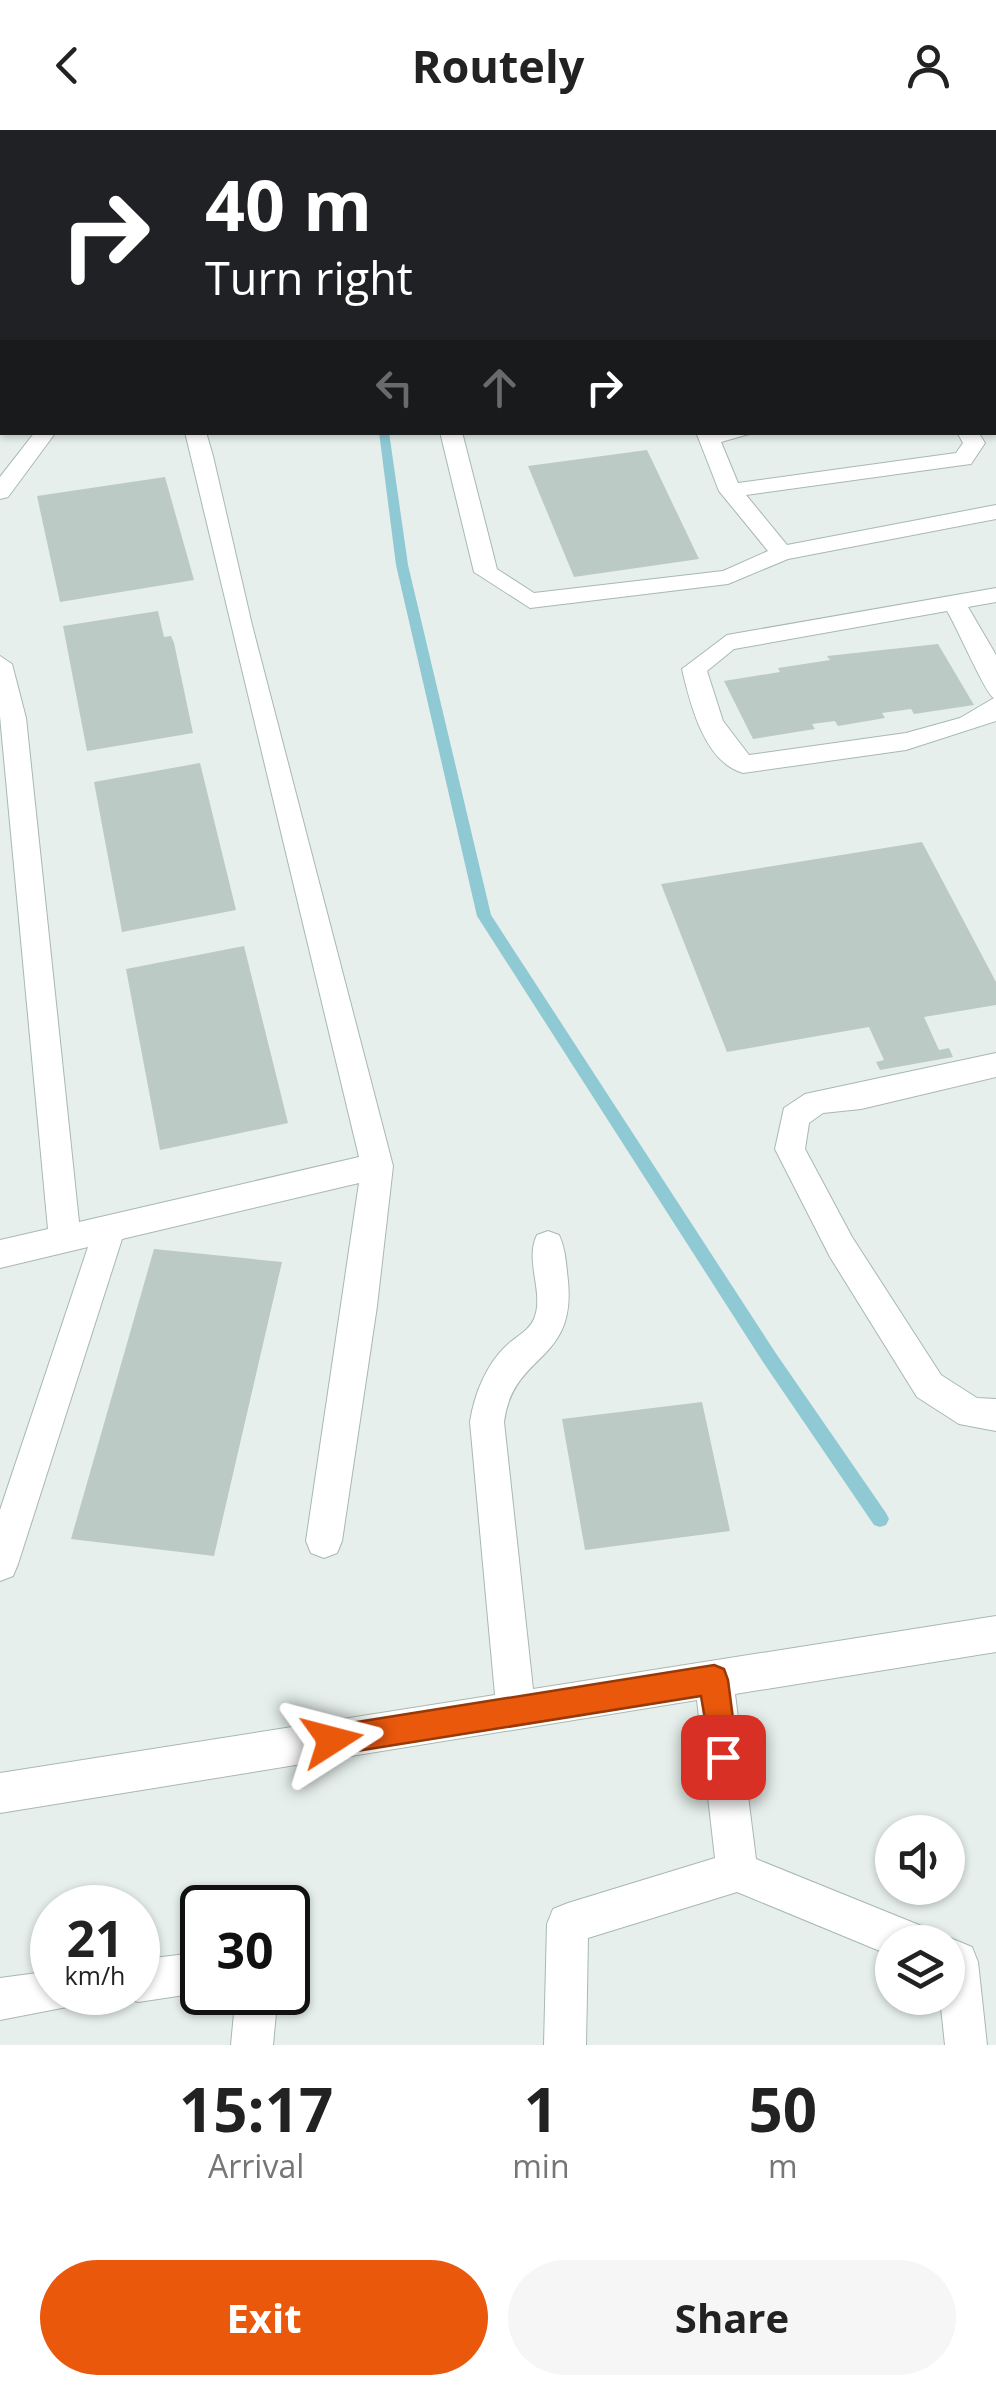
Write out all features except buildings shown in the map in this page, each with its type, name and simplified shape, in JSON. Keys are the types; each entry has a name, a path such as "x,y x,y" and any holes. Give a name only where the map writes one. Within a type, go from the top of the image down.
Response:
{"street":[{"path":"0,492 44,435"},
{"path":"196,435 214,488 239,618 325,946 377,1166 361,1306 324,1541"},
{"path":"452,435 486,572 530,602 728,576 782,553 996,512"},
{"path":"707,435 730,490 782,553"},
{"path":"730,490 964,459 974,443 969,435"},
{"path":"996,595 727,643 694,669 703,706 723,748 744,764 796,760 948,730 979,720 995,712 996,706"},
{"path":"953,602 981,646 996,691"},
{"path":"0,664 12,718 65,1239"},
{"path":"996,1065 861,1097 816,1102 795,1117 790,1150 841,1247 928,1386 971,1412 996,1415"},
{"path":"0,1254 377,1166"},
{"path":"0,1564 110,1228"},
{"path":"516,1710 486,1422 490,1400 515,1359 546,1333 554,1308 548,1245"},
{"path":"0,1793 996,1634"},
{"path":"714,1680 737,1872"},
{"path":"565,2045 568,1924 737,1872 875,1928"},
{"path":"0,1999 30,1995"},
{"path":"252,2045 255,2015"},
{"path":"963,2015 966,2045"}],"waterway":[{"path":"384,435 402,565 484,916 769,1357 880,1519"}],"route":[{"path":"332,1740 714,1680 723,1757"}]}
